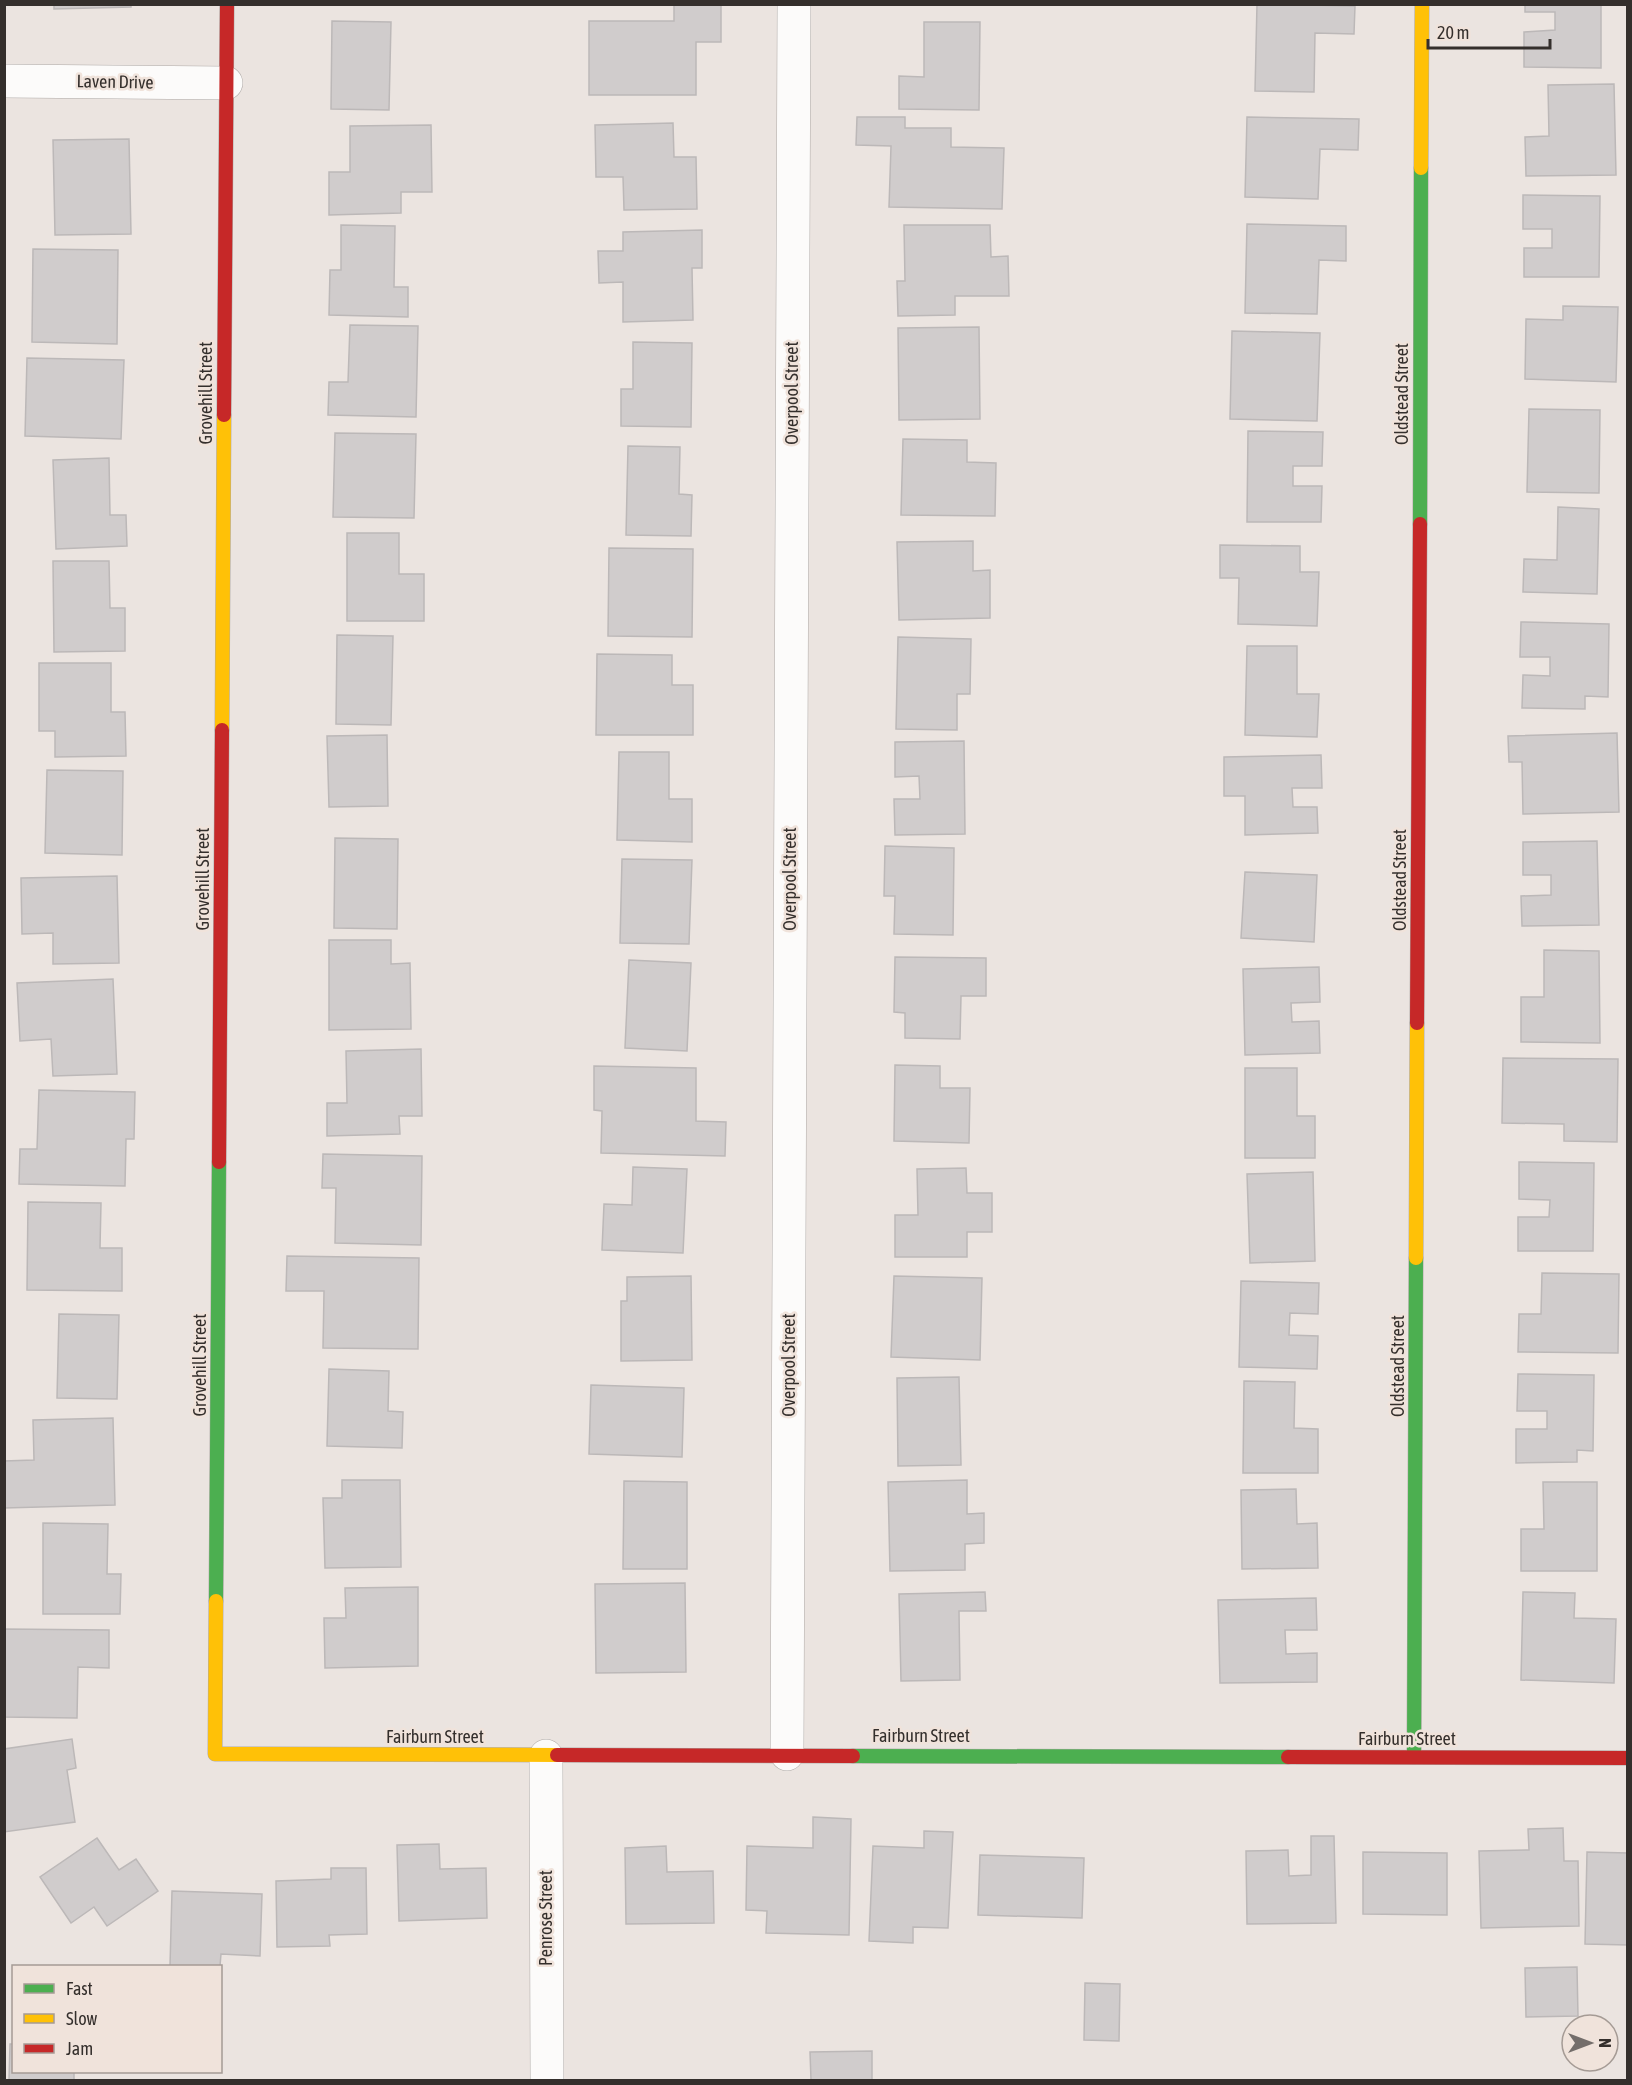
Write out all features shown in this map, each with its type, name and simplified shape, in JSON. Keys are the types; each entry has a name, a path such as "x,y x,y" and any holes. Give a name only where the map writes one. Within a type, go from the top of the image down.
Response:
{"street":[{"name":"Grovehill Street","path":"215,1754 227,4"},
{"name":"Overpool Street","path":"787,1754 794,4"},
{"name":"Oldstead Street","path":"1414,1757 1422,4"},
{"name":"Laven Drive","path":"4,81 226,83"},
{"name":"Fairburn Street","path":"215,1754 1628,1758"},
{"name":"Penrose Street","path":"546,1756 547,2080"}],"building":[{"path":"54,4 131,4 131,7 54,9"},
{"path":"674,4 721,4 721,42 696,42 696,95 589,95 589,21 674,21"},
{"path":"1257,4 1355,6 1354,34 1315,33 1314,92 1255,91"},
{"path":"1525,4 1601,4 1601,68 1524,67 1524,32 1555,30 1555,12 1525,12"},
{"path":"332,21 391,22 389,110 331,109"},
{"path":"924,22 980,22 979,110 899,109 899,76 924,77"},
{"path":"1614,84 1616,175 1526,176 1525,137 1549,136 1548,85"},
{"path":"857,117 905,117 905,128 951,128 951,147 1004,148 1002,209 889,207 891,146 856,145"},
{"path":"1247,117 1359,119 1358,150 1320,149 1318,199 1245,197"},
{"path":"673,123 674,157 696,157 697,209 624,210 623,177 596,177 595,125"},
{"path":"431,125 432,192 401,192 401,213 329,215 329,172 350,172 350,126"},
{"path":"129,139 131,234 55,235 53,140"},
{"path":"1523,195 1600,196 1599,277 1524,277 1524,248 1552,248 1552,229 1523,229"},
{"path":"1247,224 1346,226 1346,261 1319,260 1317,314 1245,313"},
{"path":"341,225 395,226 394,287 408,287 408,317 329,315 330,270 341,270"},
{"path":"904,225 990,225 991,257 1008,256 1009,296 955,296 955,315 898,316 897,281 905,281"},
{"path":"702,230 702,268 692,268 693,320 623,322 623,282 599,283 598,251 623,251 623,232"},
{"path":"33,249 118,250 117,344 32,342"},
{"path":"1563,306 1618,307 1616,382 1525,379 1526,319 1563,320"},
{"path":"350,325 418,326 416,417 328,415 329,382 348,382"},
{"path":"979,327 980,419 899,420 898,328"},
{"path":"1232,331 1320,333 1317,421 1230,419"},
{"path":"633,342 692,343 691,427 621,426 621,389 633,389"},
{"path":"27,358 124,360 121,439 25,436"},
{"path":"1529,409 1600,410 1599,493 1527,492"},
{"path":"1248,431 1323,432 1322,466 1293,466 1293,486 1322,486 1321,522 1247,522"},
{"path":"335,433 416,434 414,518 333,517"},
{"path":"903,439 967,440 967,462 996,463 995,516 901,515"},
{"path":"628,446 680,447 679,494 692,495 691,536 626,535"},
{"path":"109,458 110,515 126,515 127,546 56,549 53,460"},
{"path":"1558,507 1599,509 1597,594 1523,592 1524,559 1557,560"},
{"path":"347,533 399,533 399,574 424,574 424,621 347,621"},
{"path":"973,541 973,571 990,570 990,618 899,620 897,542"},
{"path":"1220,545 1300,546 1300,572 1319,572 1317,626 1238,624 1239,578 1220,578"},
{"path":"609,548 693,549 692,637 608,636"},
{"path":"53,561 109,561 110,608 125,608 125,651 54,652"},
{"path":"1521,622 1609,624 1608,697 1585,696 1585,709 1522,708 1523,675 1550,676 1550,657 1520,657"},
{"path":"337,635 393,636 391,725 336,724"},
{"path":"898,637 971,639 970,694 957,694 957,730 896,729"},
{"path":"1247,646 1297,646 1297,694 1319,694 1317,737 1245,735"},
{"path":"597,654 672,655 672,685 693,685 693,735 596,735"},
{"path":"39,663 111,663 111,712 125,712 126,756 55,757 55,731 39,731"},
{"path":"1617,733 1619,812 1523,814 1522,762 1509,762 1508,736"},
{"path":"387,735 388,806 329,807 327,736"},
{"path":"964,741 965,834 895,835 894,799 920,799 919,776 895,777 895,742"},
{"path":"619,752 669,752 669,799 692,799 692,842 617,840"},
{"path":"1321,755 1322,788 1292,788 1293,807 1317,807 1318,833 1245,835 1245,796 1224,796 1224,757"},
{"path":"47,770 123,771 122,855 45,853"},
{"path":"335,838 398,839 397,929 334,928"},
{"path":"1597,841 1599,925 1522,926 1521,896 1551,895 1551,875 1523,875 1523,842"},
{"path":"885,846 954,848 953,935 894,934 895,896 884,896"},
{"path":"622,859 692,860 689,944 620,943"},
{"path":"1245,872 1317,875 1314,942 1241,938"},
{"path":"117,876 119,963 53,964 53,933 22,934 21,878"},
{"path":"329,940 391,940 391,964 410,963 411,1029 329,1030"},
{"path":"1544,950 1599,951 1600,1043 1521,1042 1521,997 1544,997"},
{"path":"895,957 986,958 986,996 961,996 960,1039 905,1038 905,1013 894,1012"},
{"path":"629,960 691,963 687,1051 625,1048"},
{"path":"1319,967 1320,1002 1291,1003 1292,1022 1319,1021 1320,1053 1245,1055 1243,969"},
{"path":"113,979 117,1074 53,1076 51,1039 20,1041 17,983"},
{"path":"421,1049 422,1116 399,1116 400,1134 327,1136 327,1103 347,1103 346,1051"},
{"path":"1503,1058 1618,1059 1617,1142 1564,1141 1564,1124 1502,1123"},
{"path":"895,1065 940,1066 940,1088 970,1088 969,1143 894,1141"},
{"path":"594,1066 696,1068 696,1121 726,1122 725,1156 601,1153 602,1111 594,1110"},
{"path":"1245,1068 1297,1068 1297,1116 1315,1116 1315,1158 1245,1158"},
{"path":"39,1090 135,1092 134,1139 126,1139 125,1186 19,1184 20,1149 37,1149"},
{"path":"323,1154 422,1156 421,1245 335,1243 336,1188 322,1188"},
{"path":"1519,1162 1594,1163 1593,1251 1518,1251 1518,1217 1549,1217 1550,1200 1519,1199"},
{"path":"633,1167 687,1169 683,1253 602,1250 604,1204 632,1205"},
{"path":"966,1168 967,1193 992,1193 992,1232 967,1232 967,1257 895,1257 895,1215 918,1215 917,1169"},
{"path":"1313,1172 1315,1261 1250,1263 1247,1174"},
{"path":"28,1202 101,1203 100,1248 122,1248 122,1291 27,1290"},
{"path":"287,1256 419,1258 418,1349 323,1348 324,1291 286,1291"},
{"path":"1542,1273 1619,1274 1618,1353 1518,1352 1519,1314 1541,1314"},
{"path":"691,1276 692,1360 621,1361 621,1301 627,1301 627,1277"},
{"path":"894,1276 982,1278 980,1360 891,1357"},
{"path":"1241,1281 1319,1283 1318,1314 1290,1313 1289,1335 1318,1336 1317,1369 1239,1367"},
{"path":"59,1314 119,1315 117,1399 57,1398"},
{"path":"329,1369 389,1371 388,1411 403,1412 402,1448 327,1446"},
{"path":"1518,1374 1594,1375 1593,1451 1577,1450 1577,1462 1516,1463 1516,1429 1547,1429 1547,1411 1517,1411"},
{"path":"959,1377 961,1465 898,1466 897,1378"},
{"path":"1244,1381 1295,1382 1294,1428 1318,1429 1318,1473 1243,1473"},
{"path":"591,1385 684,1388 682,1457 589,1454"},
{"path":"113,1418 115,1505 4,1508 4,1461 34,1460 33,1420"},
{"path":"342,1480 400,1480 401,1567 325,1568 323,1498 342,1498"},
{"path":"967,1480 967,1514 984,1513 984,1543 965,1544 965,1570 890,1571 888,1482"},
{"path":"624,1481 687,1482 687,1569 623,1569"},
{"path":"1543,1482 1597,1482 1597,1571 1521,1571 1521,1529 1544,1529"},
{"path":"1296,1489 1297,1524 1317,1523 1318,1568 1242,1569 1241,1490"},
{"path":"43,1523 108,1524 107,1574 121,1574 120,1614 43,1614"},
{"path":"685,1583 686,1672 596,1673 595,1584"},
{"path":"418,1587 418,1666 325,1668 324,1618 346,1618 345,1588"},
{"path":"985,1592 986,1611 959,1611 960,1680 901,1681 899,1594"},
{"path":"1523,1592 1575,1593 1574,1618 1616,1619 1614,1683 1521,1680"},
{"path":"1316,1598 1317,1630 1285,1630 1286,1654 1317,1653 1317,1682 1220,1683 1218,1600"},
{"path":"4,1629 109,1630 109,1668 78,1667 77,1718 4,1717"},
{"path":"72,1739 76,1768 67,1770 75,1822 4,1832 4,1749"},
{"path":"813,1817 851,1819 849,1935 766,1933 767,1911 746,1910 747,1846 813,1848"},
{"path":"1563,1828 1564,1861 1578,1861 1579,1926 1481,1928 1479,1851 1529,1850 1528,1829"},
{"path":"924,1831 953,1832 948,1928 913,1927 913,1943 869,1941 873,1846 924,1848"},
{"path":"1311,1836 1334,1836 1336,1923 1247,1924 1246,1851 1288,1850 1289,1876 1311,1875"},
{"path":"97,1838 119,1870 136,1859 158,1891 107,1926 94,1907 71,1923 40,1877"},
{"path":"439,1844 440,1869 486,1868 487,1918 399,1921 397,1845"},
{"path":"666,1846 667,1872 713,1871 714,1923 626,1924 625,1848"},
{"path":"1363,1852 1447,1853 1447,1915 1363,1914"},
{"path":"1587,1852 1628,1853 1628,1945 1585,1944"},
{"path":"980,1855 1084,1858 1082,1918 978,1915"},
{"path":"331,1868 366,1868 367,1934 329,1935 330,1946 277,1947 276,1881 331,1879"},
{"path":"172,1891 262,1894 260,1956 221,1954 220,1965 170,1965"},
{"path":"1577,1967 1578,2013 1560,2013 1560,2016 1526,2017 1525,1968"},
{"path":"1085,1983 1120,1984 1119,2041 1084,2040"},
{"path":"10,2044 12,2044 12,2073 74,2073 74,2080 9,2080"},
{"path":"872,2051 872,2080 811,2080 810,2052"}],"traffic: fast":[{"path":"1420,524 1421,168"},
{"path":"216,1601 219,1162"},
{"path":"1414,1757 1416,1258"},
{"path":"853,1756 1288,1757"}],"traffic: slow":[{"path":"1421,168 1422,4"},
{"path":"222,730 224,415"},
{"path":"1416,1258 1417,1023"},
{"path":"216,1601 215,1754 557,1755"}],"traffic: jam":[{"path":"224,415 227,4"},
{"path":"1417,1023 1420,524"},
{"path":"219,1162 222,730"},
{"path":"557,1755 853,1756"},
{"path":"1288,1757 1628,1758"}]}
